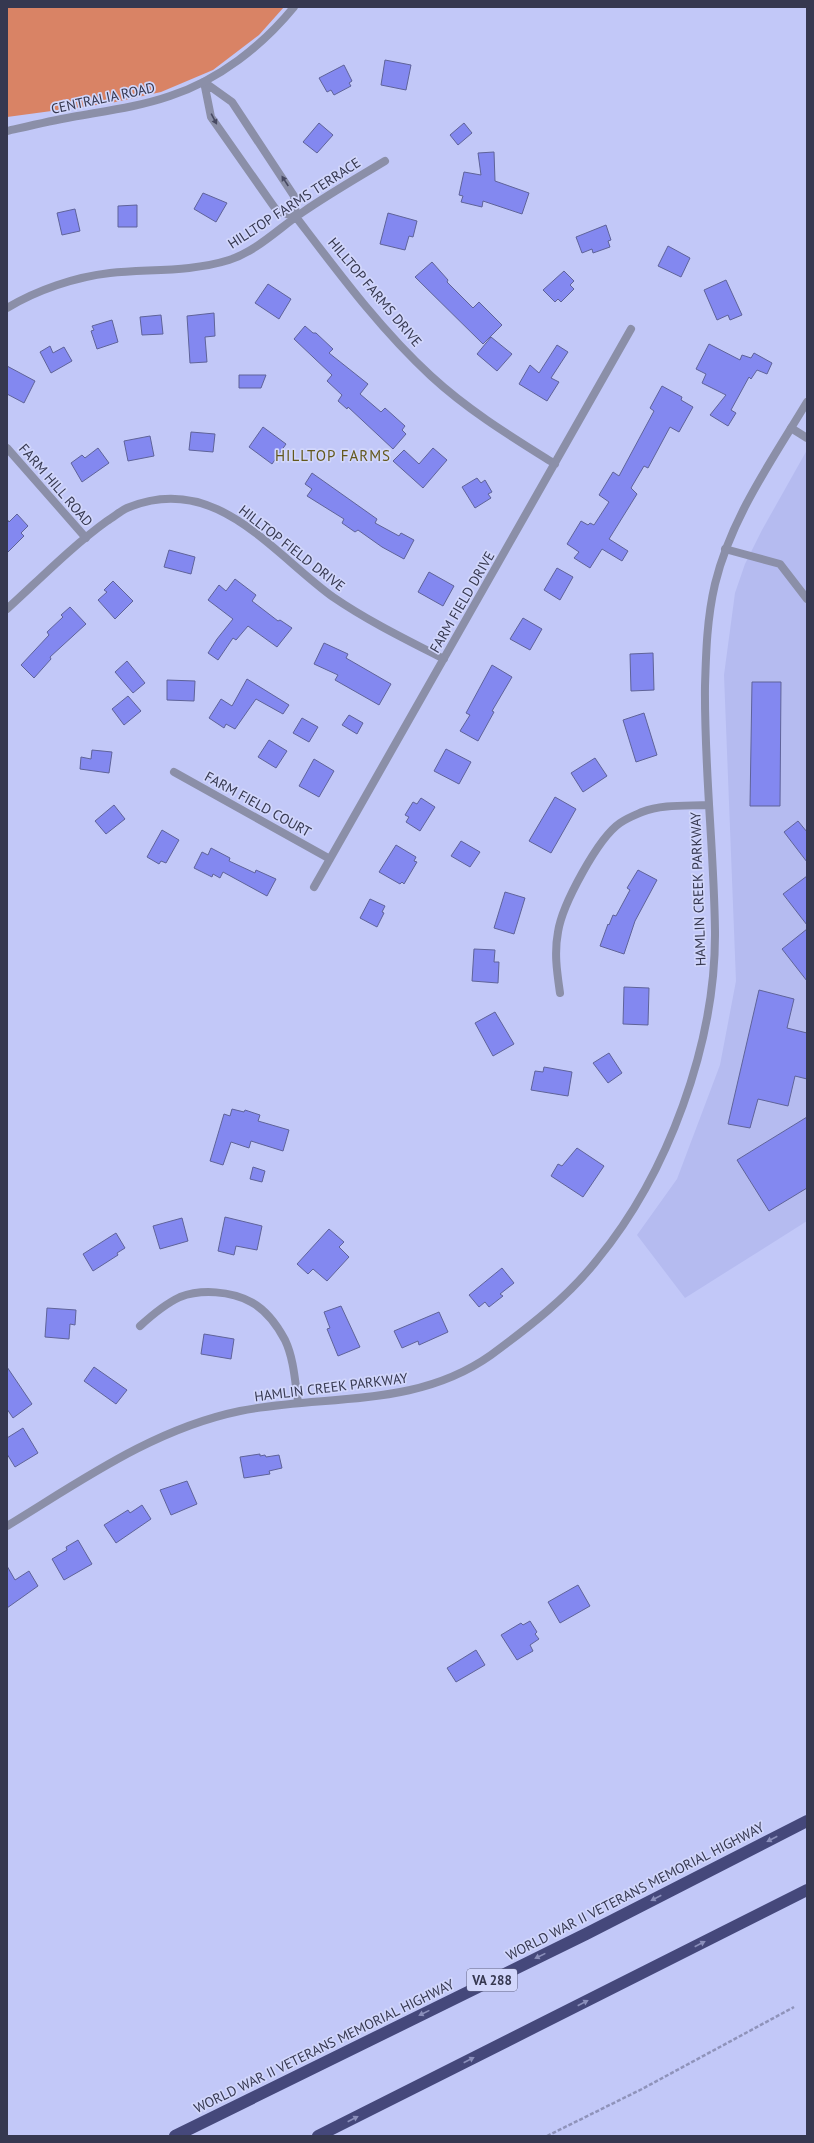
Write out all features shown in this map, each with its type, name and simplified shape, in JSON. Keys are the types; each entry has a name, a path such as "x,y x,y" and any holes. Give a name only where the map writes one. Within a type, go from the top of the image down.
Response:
{"highway":[{"name":"WORLD WAR II VETERANS MEMORIAL HIGHWAY","path":"175,2136 586,1934 806,1821"},
{"path":"318,2136 807,1890"}],"street":[{"name":"CENTRALIA ROAD","path":"7,131 71,117 134,107 171,96 204,82 244,56 259,44 294,7"},
{"path":"204,82 232,102 294,196 296,217 277,211 211,117 204,82"},
{"name":"HILLTOP FARMS TERRACE","path":"7,308 40,292 77,280 108,274 210,265 244,254 296,217 384,161"},
{"name":"HILLTOP FARMS DRIVE","path":"296,217 390,335 431,376 492,425 555,464"},
{"name":"FARM FIELD DRIVE","path":"314,887 631,329"},
{"name":"HAMLIN CREEK PARKWAY","path":"7,1526 111,1461 154,1440 198,1424 238,1412 298,1402 387,1396 422,1388 448,1378 480,1361 519,1333 556,1303 596,1262 630,1216 652,1175 690,1083 701,1047 709,1005 714,964 715,931 704,734 706,637 715,584 725,549 754,490 807,402"},
{"path":"791,428 807,438"},
{"name":"FARM HILL ROAD","path":"7,448 86,538"},
{"name":"HILLTOP FIELD DRIVE","path":"7,609 86,538 126,508 147,501 169,498 200,501 240,521 335,598 402,638 444,659"},
{"path":"725,549 780,564 807,599"},
{"name":"FARM FIELD COURT","path":"174,772 330,858"},
{"path":"560,992 556,962 558,931 568,903 603,841 620,823 643,811 666,807 708,805"},
{"path":"140,1326 158,1310 180,1297 203,1292 227,1294 251,1302 271,1317 285,1341 293,1367 298,1402"}],"path":[{"path":"547,2136 642,2089 794,2007"}],"shaded area":[{"path":"7,7 284,7 259,35 213,70 161,92 111,103 7,117"},
{"path":"807,450 807,1221 685,1298 637,1235 677,1179 720,1065 736,981 724,675 735,593 745,564 762,530"}],"building":[{"path":"385,60 411,65 406,90 381,85"},
{"path":"344,65 352,81 349,83 351,86 334,95 331,90 327,92 319,78"},
{"path":"319,123 333,135 317,153 303,142"},
{"path":"464,123 472,133 458,145 450,135"},
{"path":"494,152 495,181 529,193 522,214 483,201 482,207 461,202 463,196 459,195 464,172 481,175 478,153"},
{"path":"203,193 227,203 216,222 194,209"},
{"path":"137,205 137,227 118,227 118,206"},
{"path":"75,209 80,231 62,235 57,213"},
{"path":"388,213 417,221 413,237 409,236 405,250 380,244"},
{"path":"606,225 611,240 608,241 610,247 593,253 592,249 582,253 576,237"},
{"path":"668,246 690,258 681,277 658,266"},
{"path":"432,262 448,280 447,282 473,308 479,302 502,325 483,344 415,277"},
{"path":"564,271 574,281 570,285 574,289 561,302 558,299 555,302 543,290"},
{"path":"726,280 742,315 730,320 728,315 717,320 704,290"},
{"path":"268,284 291,299 279,319 255,303"},
{"path":"214,313 215,336 205,337 207,362 190,363 187,316"},
{"path":"161,315 163,334 142,335 140,317"},
{"path":"112,320 118,342 97,349 91,331 94,330 92,326"},
{"path":"305,326 313,333 316,333 333,349 329,353 368,384 360,394 381,412 385,408 405,426 402,430 406,434 393,449 348,407 347,409 338,401 342,395 327,381 332,375 294,339"},
{"path":"491,337 512,354 497,371 477,354"},
{"path":"709,344 740,360 742,355 751,358 754,353 772,363 767,374 757,370 751,379 749,377 731,410 736,413 728,426 710,415 726,395 702,383 706,374 696,369"},
{"path":"557,345 568,352 551,378 559,382 547,401 519,384 530,365 539,373"},
{"path":"50,346 53,353 64,347 72,361 51,373 40,352"},
{"path":"7,366 35,381 24,403 7,394"},
{"path":"239,375 266,375 261,388 239,388"},
{"path":"662,386 682,397 681,400 693,407 679,432 670,427 648,468 644,466 631,488 637,494 609,539 628,551 622,561 602,549 590,568 574,558 579,552 567,544 581,521 588,525 590,523 594,525 609,502 599,495 613,472 619,476 654,411 650,408"},
{"path":"263,427 286,444 272,464 249,447"},
{"path":"191,432 215,434 213,452 189,450"},
{"path":"150,436 154,456 128,461 124,441"},
{"path":"98,448 109,463 82,482 71,463 82,455 85,458"},
{"path":"433,448 447,460 423,488 393,461 404,450 419,464"},
{"path":"312,473 377,519 375,523 399,536 401,533 414,540 404,559 382,547 358,530 355,532 342,523 344,519 307,496 312,489 305,484"},
{"path":"477,478 481,483 485,480 492,492 488,494 491,498 475,508 462,487"},
{"path":"17,514 28,526 21,533 24,536 7,553 7,519 9,522"},
{"path":"169,550 195,557 191,574 164,567"},
{"path":"557,568 573,577 560,600 544,590"},
{"path":"429,572 454,586 443,606 418,592"},
{"path":"235,579 256,595 252,601 278,621 280,620 292,628 277,647 248,626 236,640 233,638 218,660 208,653 233,619 208,600 219,585 226,591"},
{"path":"113,581 133,601 115,619 98,600 107,592 104,590"},
{"path":"70,607 86,624 50,657 51,659 34,678 21,665 49,635 47,632 63,617 61,615"},
{"path":"523,618 542,629 530,650 510,639"},
{"path":"324,643 348,654 346,658 391,684 379,705 335,680 338,675 314,664"},
{"path":"653,653 654,690 631,691 630,654"},
{"path":"127,661 145,683 133,693 115,672"},
{"path":"492,665 512,677 492,711 494,712 478,741 460,731 470,715 466,713"},
{"path":"247,679 289,705 283,714 256,699 235,729 226,724 224,728 209,718 221,699 232,706"},
{"path":"167,680 195,681 194,701 167,700"},
{"path":"752,682 781,682 780,806 750,806"},
{"path":"128,696 141,711 124,725 112,709"},
{"path":"644,713 657,755 636,762 623,720"},
{"path":"349,715 363,723 357,734 342,725"},
{"path":"302,718 318,727 309,742 293,733"},
{"path":"269,740 287,751 276,768 258,757"},
{"path":"446,749 471,762 459,784 434,771"},
{"path":"92,750 112,752 109,773 80,769 81,757 91,759"},
{"path":"595,758 607,776 583,792 571,773"},
{"path":"314,759 334,771 319,797 299,786"},
{"path":"555,797 576,809 551,853 529,841"},
{"path":"421,798 435,807 420,831 406,822 409,817 405,815 413,802 417,804"},
{"path":"114,805 125,819 106,834 95,821"},
{"path":"798,821 807,832 807,862 784,832"},
{"path":"162,830 179,840 166,863 161,861 159,864 147,857"},
{"path":"461,841 480,852 470,867 451,856"},
{"path":"396,845 416,857 414,861 417,862 404,884 402,882 400,884 379,872"},
{"path":"211,848 230,858 229,861 255,873 256,870 276,879 267,896 223,872 220,878 213,874 212,877 194,868 202,852 208,855"},
{"path":"638,870 657,880 635,921 624,954 600,946 608,924 609,925 613,915 616,916 630,890 627,888"},
{"path":"807,876 807,925 783,894"},
{"path":"505,892 525,898 514,934 494,928"},
{"path":"370,899 385,906 382,912 384,913 377,927 360,918"},
{"path":"807,929 807,981 782,949"},
{"path":"474,949 495,950 494,962 499,962 498,983 472,981"},
{"path":"624,987 649,988 648,1025 623,1024"},
{"path":"759,990 794,999 787,1028 807,1033 807,1079 795,1076 788,1106 758,1099 750,1128 728,1124"},
{"path":"495,1012 514,1044 493,1056 475,1023"},
{"path":"609,1053 622,1073 608,1083 593,1063"},
{"path":"544,1067 572,1072 568,1096 531,1090 535,1071 543,1072"},
{"path":"232,1109 244,1112 245,1110 260,1115 258,1121 289,1130 283,1151 251,1141 249,1148 231,1142 223,1165 210,1161 224,1114 230,1116"},
{"path":"807,1117 807,1188 769,1211 737,1160"},
{"path":"577,1148 604,1166 583,1197 551,1176 558,1164 562,1166"},
{"path":"253,1167 265,1171 262,1182 250,1179"},
{"path":"225,1217 262,1226 257,1250 236,1246 234,1255 218,1251"},
{"path":"182,1218 188,1241 160,1249 153,1226"},
{"path":"329,1229 344,1242 339,1247 349,1257 327,1281 313,1269 308,1274 297,1264"},
{"path":"116,1233 125,1248 117,1253 118,1255 93,1271 83,1254"},
{"path":"502,1268 514,1283 500,1294 503,1296 489,1307 485,1302 479,1307 469,1295"},
{"path":"341,1306 360,1347 338,1356 327,1329 330,1328 324,1312"},
{"path":"47,1308 76,1310 75,1325 70,1324 69,1339 45,1337"},
{"path":"439,1312 448,1332 419,1345 418,1341 402,1348 394,1331"},
{"path":"204,1334 234,1339 231,1359 201,1354"},
{"path":"7,1367 32,1404 13,1418 7,1409"},
{"path":"94,1367 127,1390 116,1404 84,1381"},
{"path":"23,1428 38,1453 15,1467 7,1454 7,1438"},
{"path":"260,1454 260,1456 265,1455 266,1457 279,1455 282,1468 269,1471 270,1474 244,1478 240,1457"},
{"path":"187,1481 197,1504 171,1515 160,1490"},
{"path":"142,1505 151,1519 116,1543 104,1525 128,1510 130,1513"},
{"path":"78,1540 92,1564 64,1580 52,1559 67,1550 66,1547"},
{"path":"7,1566 15,1580 29,1571 38,1586 7,1608"},
{"path":"578,1585 590,1606 560,1623 548,1602"},
{"path":"530,1621 537,1632 535,1634 539,1639 530,1645 533,1651 517,1660 501,1635 521,1623 523,1625"},
{"path":"476,1650 485,1665 456,1682 447,1668"}],"district":[{"name":"HILLTOP FARMS","path":"333,455"}]}
